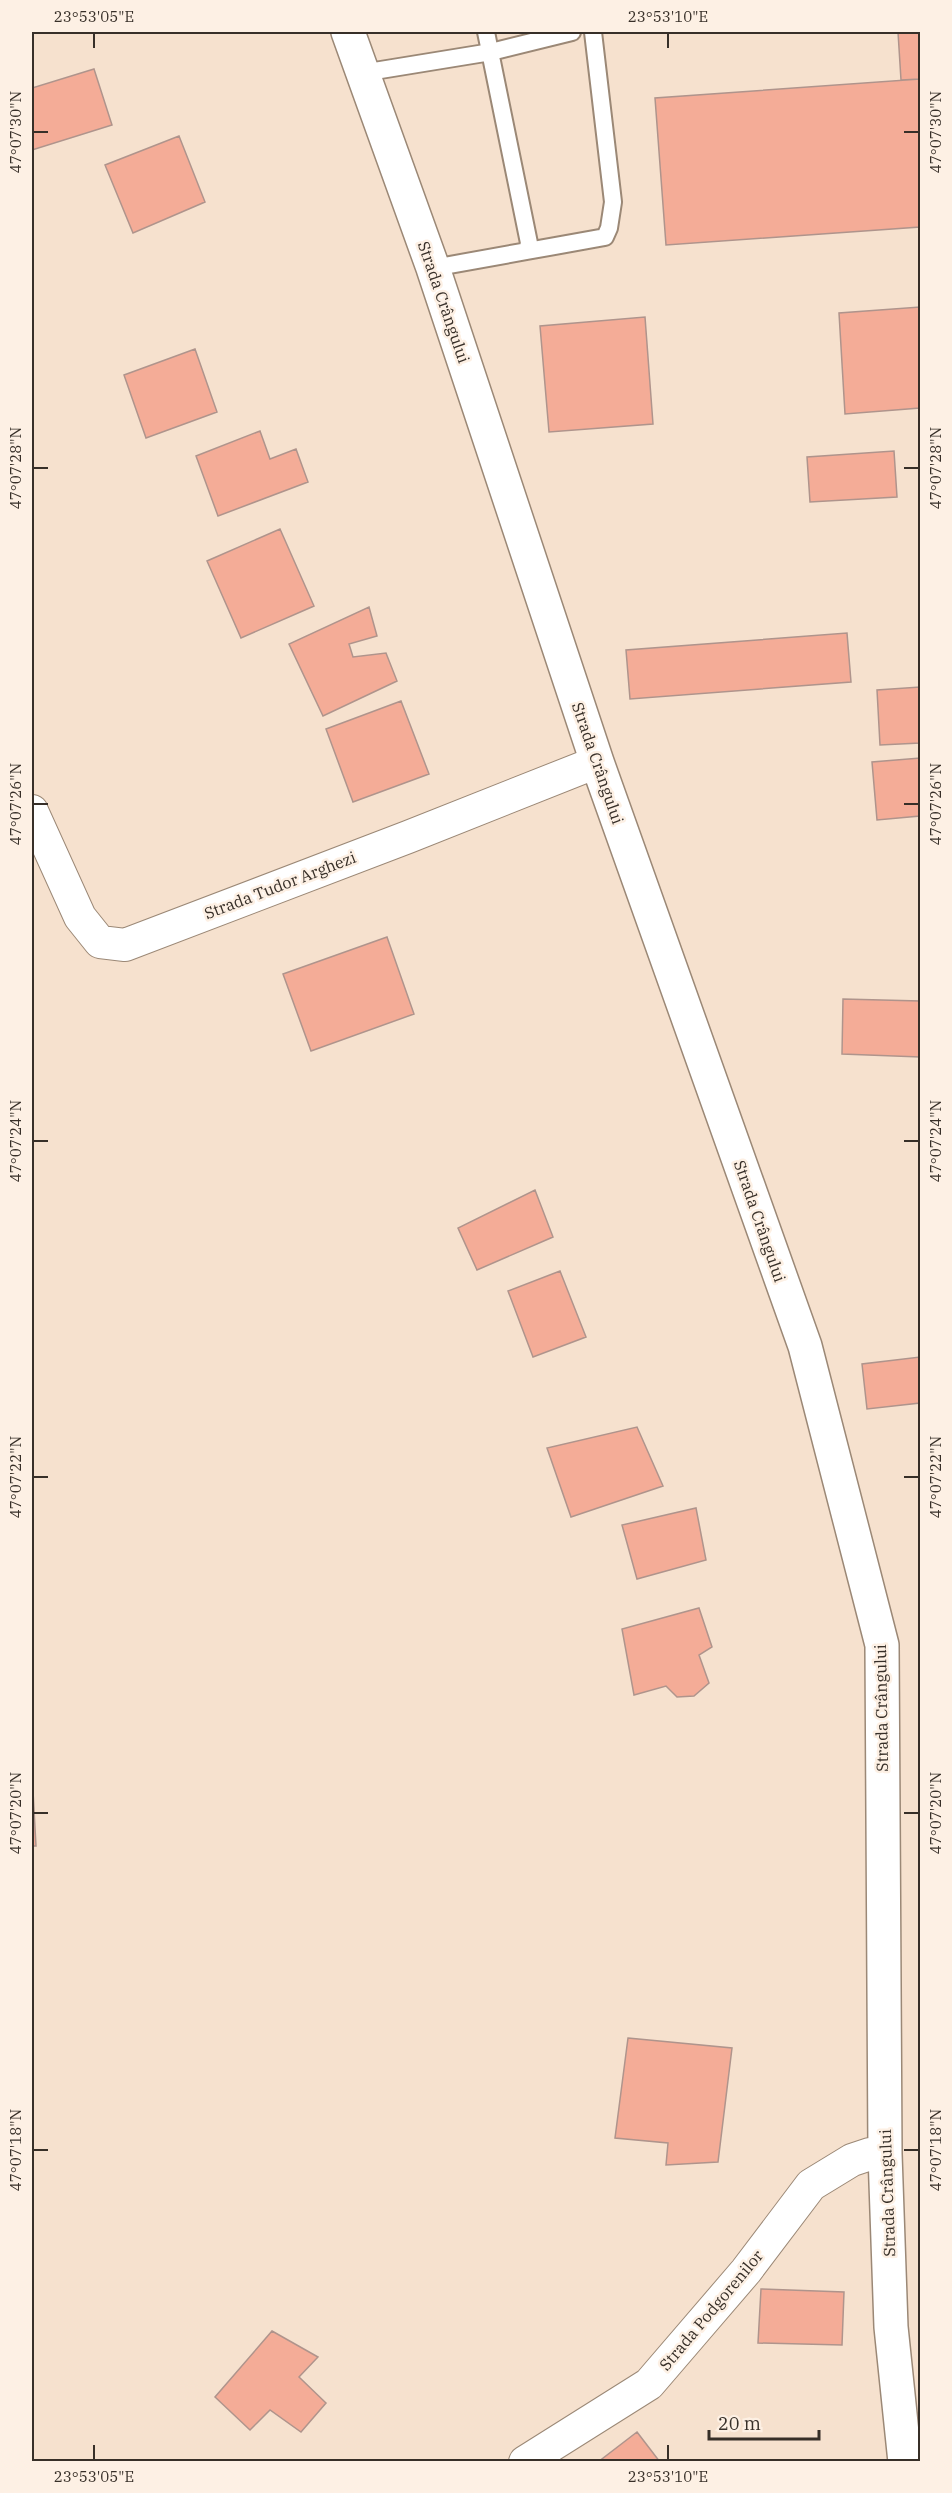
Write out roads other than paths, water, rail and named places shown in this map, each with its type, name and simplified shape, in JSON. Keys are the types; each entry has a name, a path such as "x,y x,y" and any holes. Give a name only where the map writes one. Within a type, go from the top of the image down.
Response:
{"main road":[{"name":"Strada Crângului","path":"348,32 433,268 597,762 805,1346 882,1645 885,2154 891,2327 905,2462"}],"street":[{"name":"Strada Tudor Arghezi","path":"32,811 80,917 100,942 124,945 597,762"},
{"name":"Strada Podgorenilor","path":"525,2462 649,2384 746,2271 810,2185 852,2160 870,2154 885,2154"}],"lane":[{"path":"486,32 529,243 527,251"},
{"path":"362,73 491,52 572,32"},
{"path":"433,268 605,237 609,228 613,202 593,32"}]}
